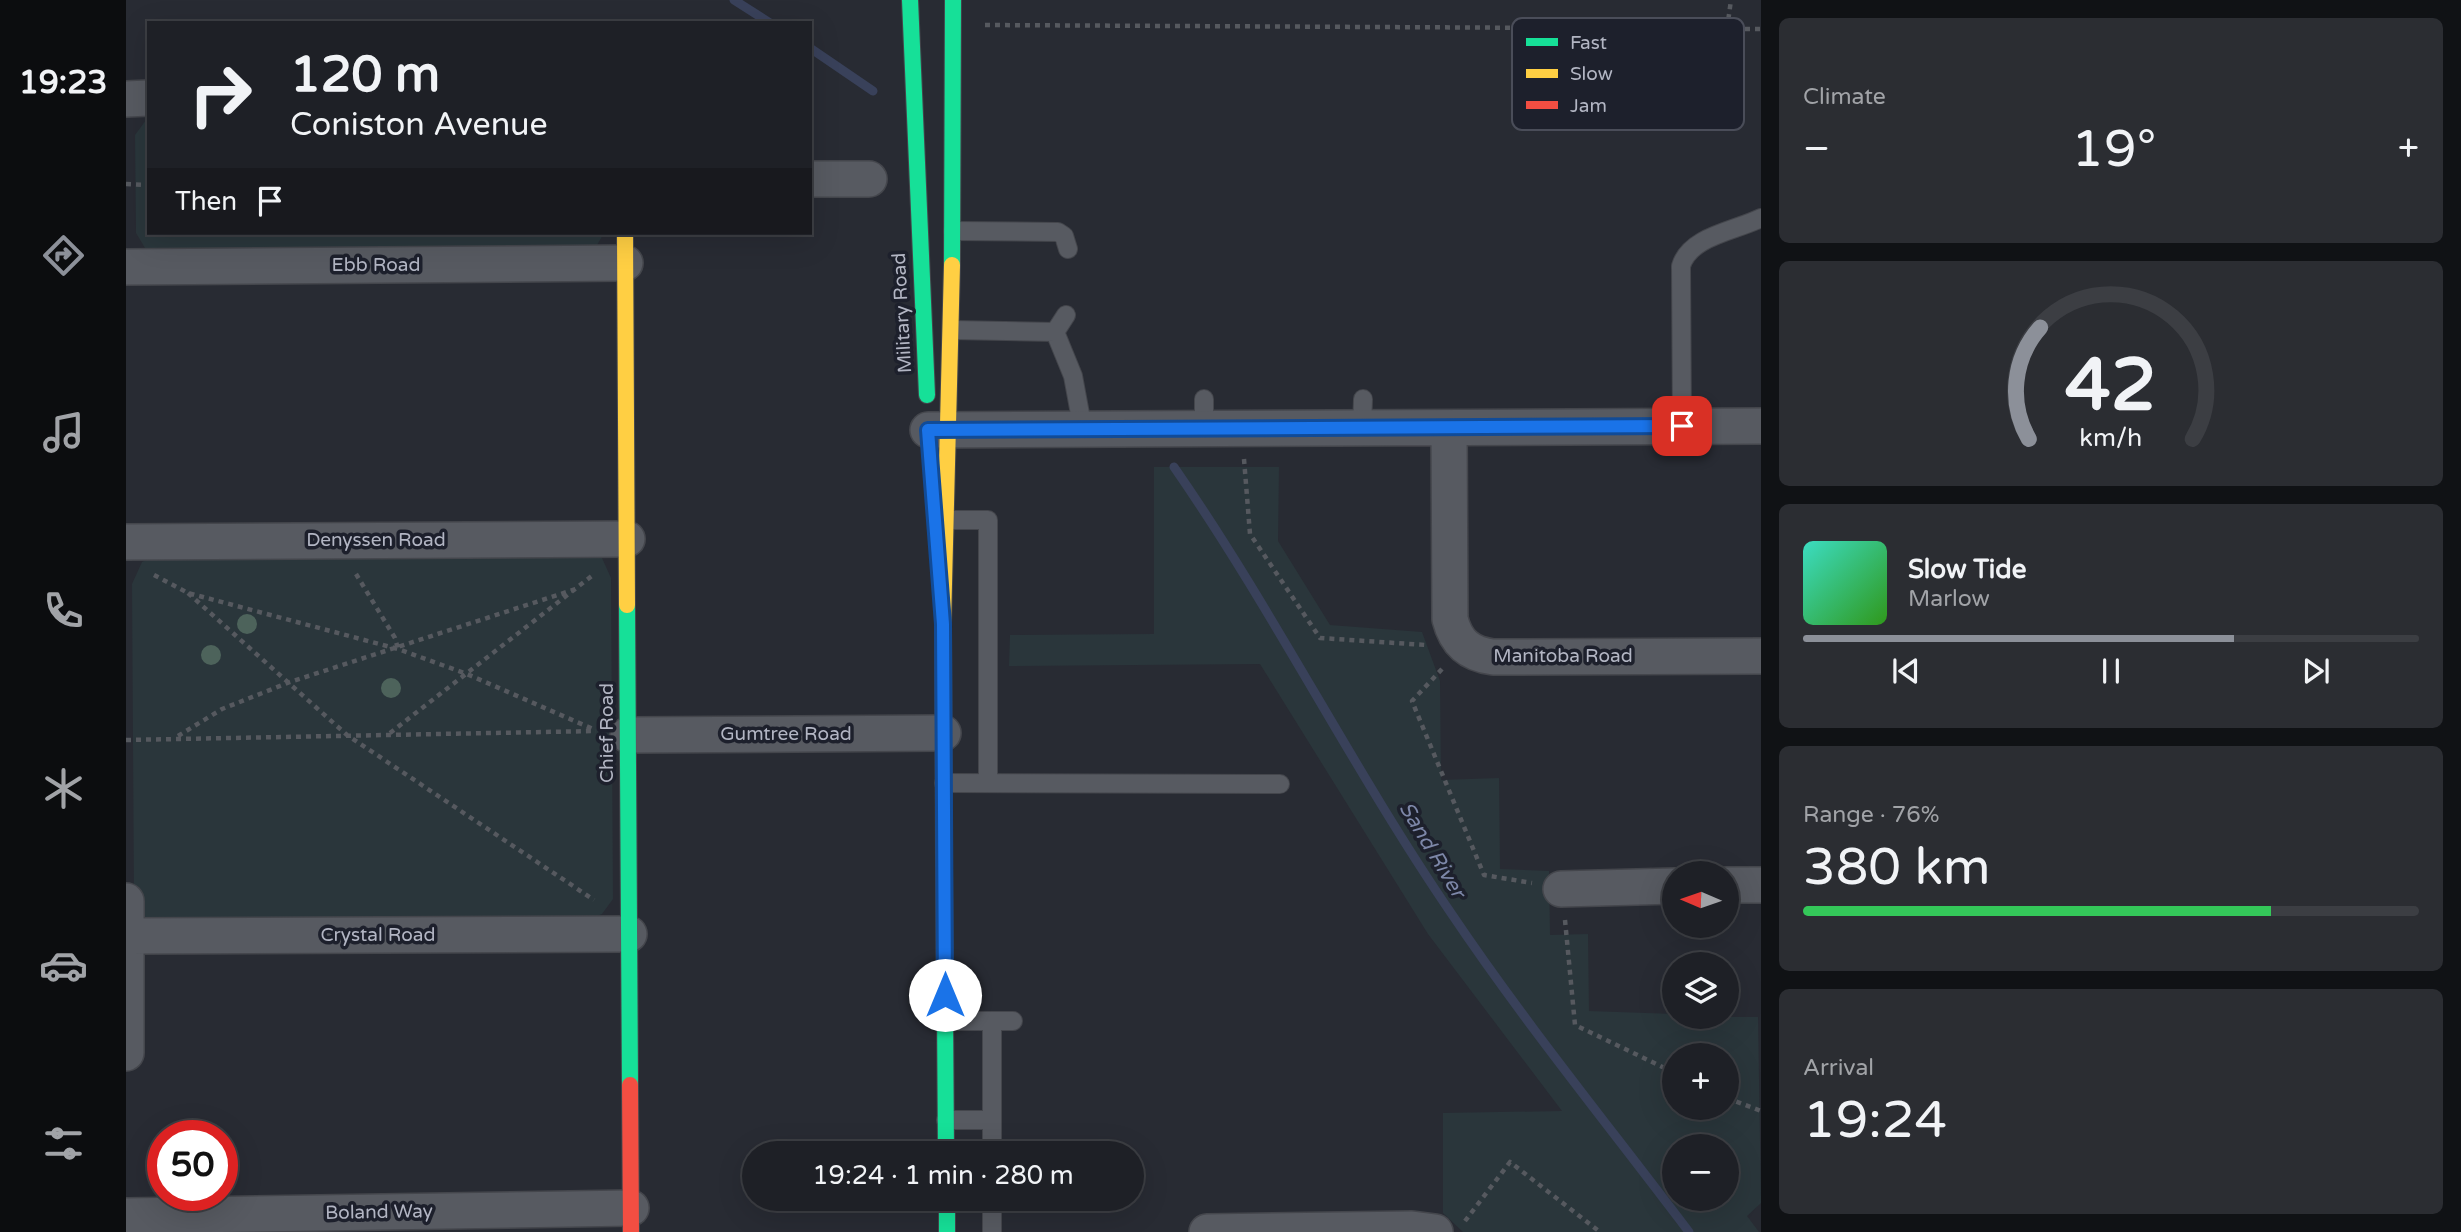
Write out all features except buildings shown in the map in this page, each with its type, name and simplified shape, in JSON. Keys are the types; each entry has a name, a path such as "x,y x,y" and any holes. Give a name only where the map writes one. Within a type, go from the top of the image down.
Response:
{"main road":[{"name":"Military Road","path":"910,0 943,624"},
{"name":"Military Road","path":"946,1141 943,624 948,520 934,441 952,330 953,0"},
{"name":"Chief Road","path":"625,248 627,539 613,733 629,934 631,1220"},
{"path":"947,1211 947,1232"}],"street":[{"path":"126,99 147,98"},
{"path":"812,179 869,179"},
{"name":"Ebb Road","path":"126,267 625,248"},
{"path":"934,441 1083,430 1204,414 1242,429 1363,414 1449,428 1761,426"},
{"path":"1449,428 1450,619 1454,633 1463,647"},
{"name":"Denyssen Road","path":"126,542 627,539"},
{"name":"Manitoba Road","path":"1463,647 1478,655 1493,657 1761,656"},
{"name":"Gumtree Road","path":"613,733 943,733"},
{"path":"1740,885 1761,885"},
{"path":"1561,889 1662,886"},
{"path":"126,901 126,1053"},
{"name":"Crystal Road","path":"127,936 629,934"},
{"name":"Boland Way","path":"126,1216 631,1220"},
{"path":"1207,1232 1412,1229 1435,1232"}],"lane":[{"path":"1682,426 1683,257 1698,243 1761,218"},
{"path":"953,231 1058,232 1064,236 1068,249"},
{"path":"1055,332 1066,315"},
{"path":"952,330 1055,332"},
{"path":"1055,332 1073,376 1083,430"},
{"path":"948,520 988,520 988,783"},
{"path":"944,783 1280,784"},
{"path":"946,1021 1013,1021"},
{"path":"992,1021 992,1141"},
{"path":"946,1120 992,1119"},
{"path":"992,1211 992,1232"}],"path":[{"path":"1729,18 1731,0"},
{"path":"983,25 1512,28"},
{"path":"126,184 147,185"},
{"path":"1242,429 1250,534 1320,638 1463,647"},
{"path":"389,734 596,574 627,539"},
{"path":"355,541 356,574 395,638 398,649"},
{"path":"151,572 159,580 188,593 398,649 613,733"},
{"path":"178,737 222,709 290,682 576,589"},
{"path":"188,593 347,735 589,895 629,934"},
{"path":"1463,647 1412,701 1484,875 1561,889 1575,1025 1662,1067"},
{"path":"126,740 178,737 613,733"},
{"path":"1739,1103 1761,1111"},
{"path":"1457,1232 1510,1162 1600,1232"}],"shaded area":[{"path":"147,119 147,235 603,235 597,245 572,253 162,255 145,248 136,233 135,135"},
{"path":"1154,467 1279,467 1278,541 1330,625 1422,632 1440,681 1441,780 1499,778 1500,869 1549,871 1550,935 1588,934 1589,1011 1662,1014 1662,1029 1739,1029 1739,1017 1758,1017 1761,1203 1747,1216 1759,1232 1463,1232 1443,1213 1443,1113 1562,1111 1428,934 1260,664 1009,666 1010,635 1154,634"},
{"path":"585,552 602,558 611,578 613,899 602,914 583,922 163,924 145,917 134,900 132,584 142,562 160,554"}],"waterway":[{"name":"Sand River","path":"734,0 767,21"},
{"name":"Sand River","path":"812,49 873,91"},
{"name":"Sand River","path":"1174,467 1246,577 1380,802 1451,913 1538,1034 1689,1232"}],"traffic: fast":[{"path":"910,0 927,395"},
{"path":"952,265 953,0"},
{"path":"627,605 630,1085"},
{"path":"944,867 946,1141"},
{"path":"947,1211 947,1232"}],"traffic: slow":[{"path":"625,235 627,605"},
{"path":"944,867 943,624 952,265"}],"traffic: jam":[{"path":"630,1085 631,1232"}],"route":[{"path":"945,995 943,624 928,430 1682,426"}]}
